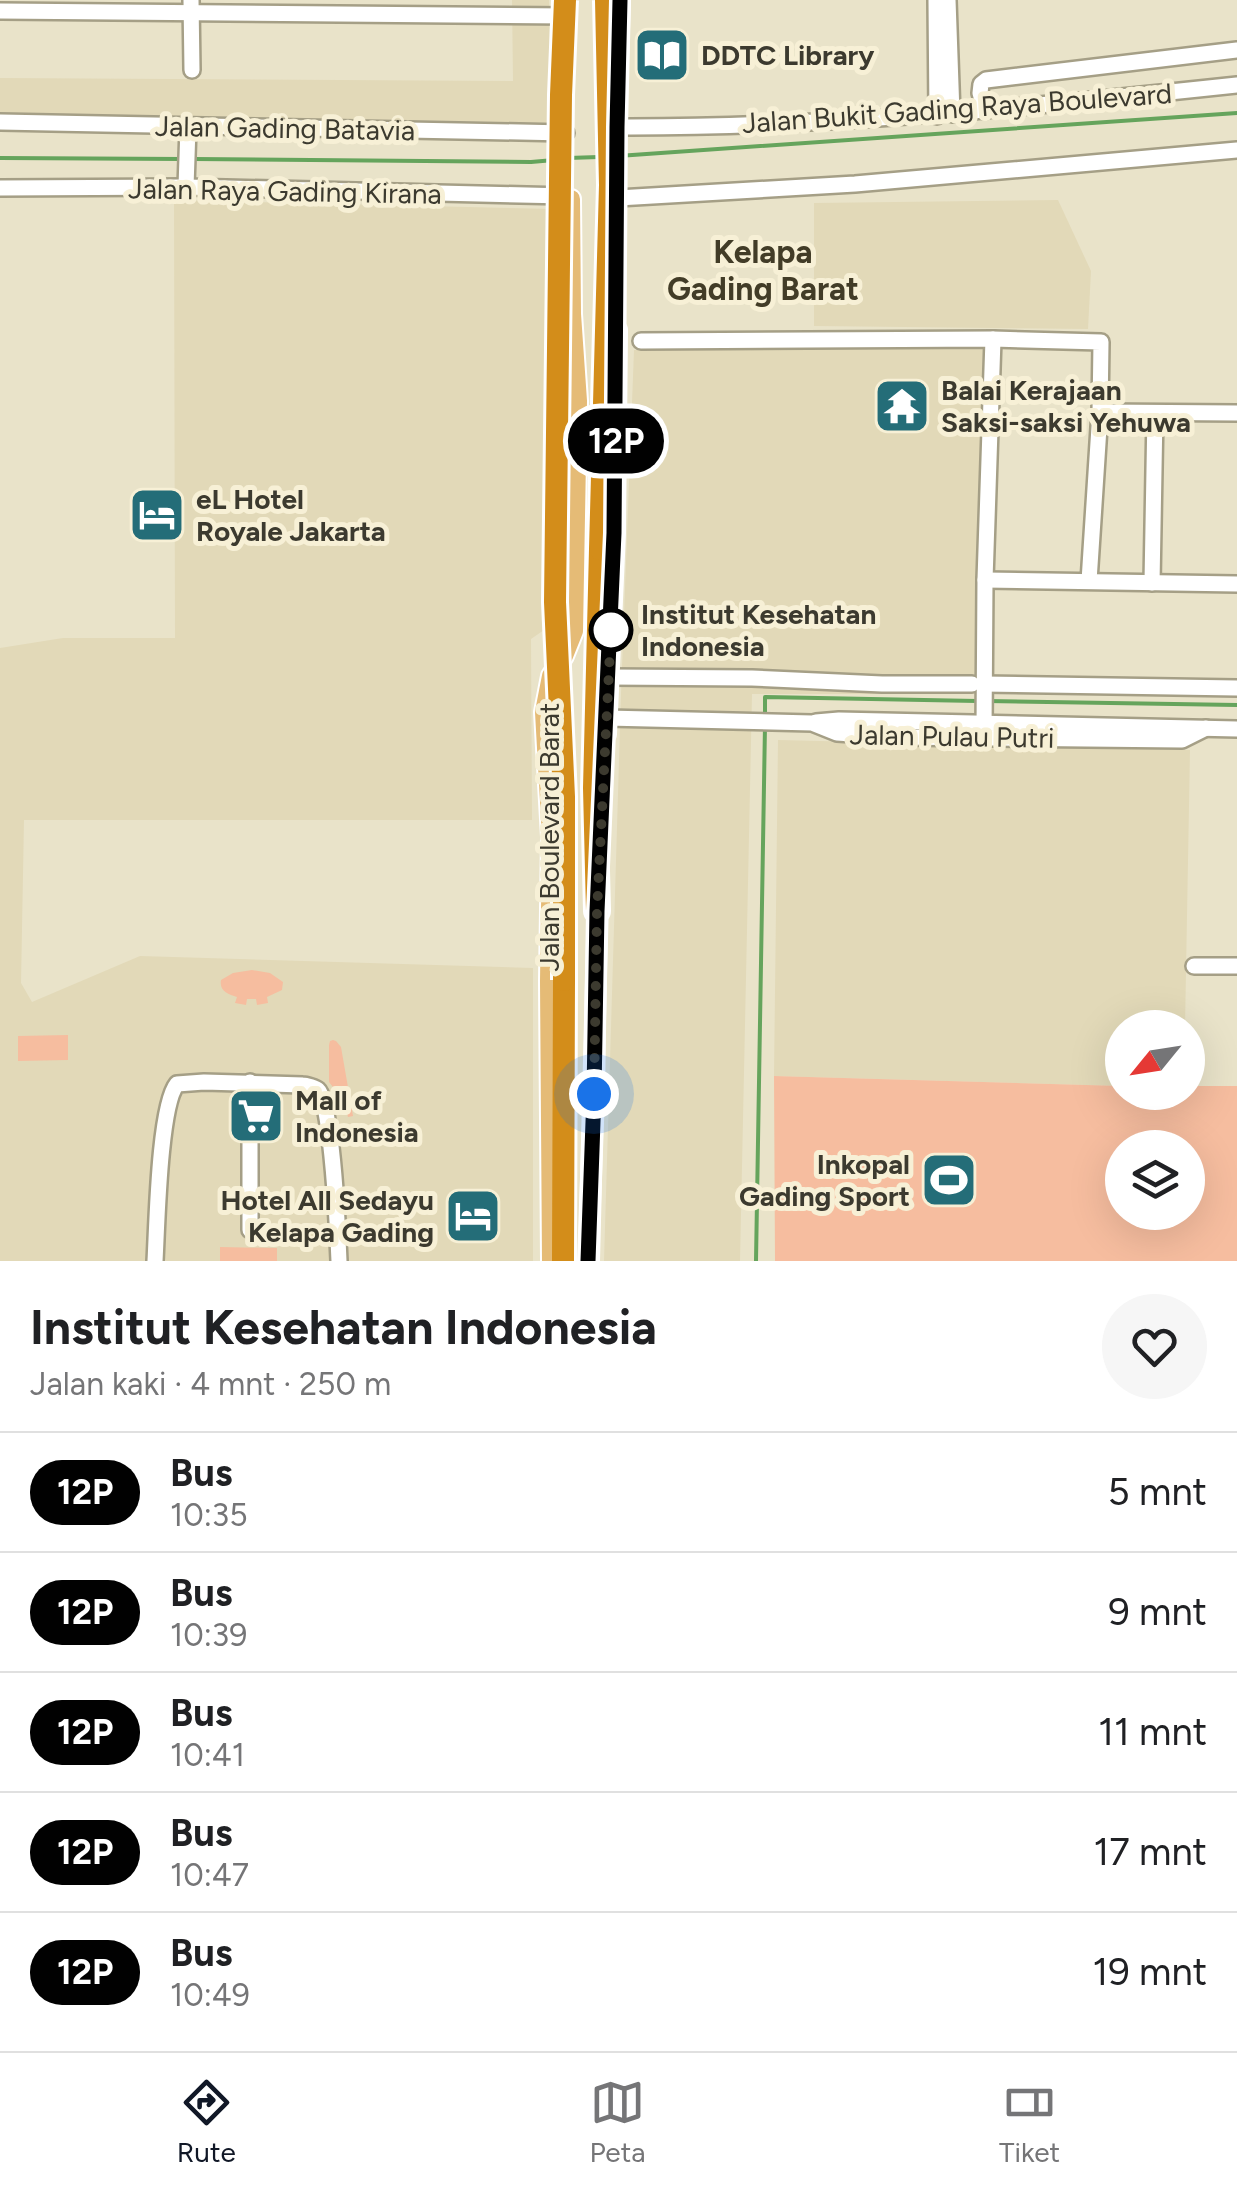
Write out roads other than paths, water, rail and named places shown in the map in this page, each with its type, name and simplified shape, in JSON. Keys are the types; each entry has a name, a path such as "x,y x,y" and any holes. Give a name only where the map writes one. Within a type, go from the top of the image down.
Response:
{"highway":[{"path":"597,911 594,788 610,185 606,0"},
{"path":"563,1261 564,798 556,602 561,95 567,5"}],"main road":[{"path":"588,1261 597,911 616,459 620,0"},
{"name":"Jalan Boulevard Barat","path":"550,1261 552,837 544,712 551,676 574,631 578,400 572,314 567,5"},
{"path":"572,314 587,305 604,302 617,306"}],"street":[{"path":"936,0 942,36 944,115"},
{"path":"942,36 948,0"},
{"path":"0,10 36,6 567,5"},
{"path":"191,6 192,70"},
{"path":"986,111 980,93 986,80 1237,50"},
{"name":"Jalan Bukit Gading Raya Boulevard","path":"617,131 944,115 1237,85"},
{"name":"Jalan Gading Batavia","path":"0,122 187,133 282,126 570,140"},
{"path":"186,187 187,133"},
{"path":"618,190 889,182 1237,150"},
{"name":"Jalan Raya Gading Kirana","path":"0,188 570,191"},
{"path":"640,340 1102,342 1088,580"},
{"path":"984,727 980,686 993,340"},
{"path":"1100,412 1237,413"},
{"path":"1152,583 1154,413"},
{"path":"985,580 1237,584"},
{"path":"609,677 1237,688"},
{"name":"Jalan Pulau Putri","path":"607,718 812,723 838,733 984,727 1125,732 1182,740 1206,728 1237,729"},
{"path":"1194,966 1237,966"},
{"path":"156,1261 167,1108 172,1090 184,1082 303,1084 321,1093 332,1156 338,1261"},
{"path":"250,1082 250,1230"}],"waterway":[{"path":"618,156 1237,113"},
{"path":"568,158 599,157"},
{"path":"0,158 184,159"},
{"path":"194,159 554,160"},
{"path":"765,715 765,697 977,701"},
{"path":"987,701 1237,705"},
{"path":"756,1261 765,725"}],"place":[{"name":"DDTC Library","path":"662,55"},
{"name":"Balai Kerajaan Saksi-saksi Yehuwa","path":"902,406"},
{"name":"eL Hotel Royale Jakarta","path":"157,515"},
{"name":"Institut Kesehatan Indonesia","path":"611,630"},
{"name":"Mall of Indonesia","path":"256,1116"},
{"name":"Inkopal Gading Sport","path":"949,1180"},
{"name":"Hotel All Sedayu Kelapa Gading","path":"473,1216"}],"district":[{"name":"Kelapa Gading Barat","path":"763,270"}]}
